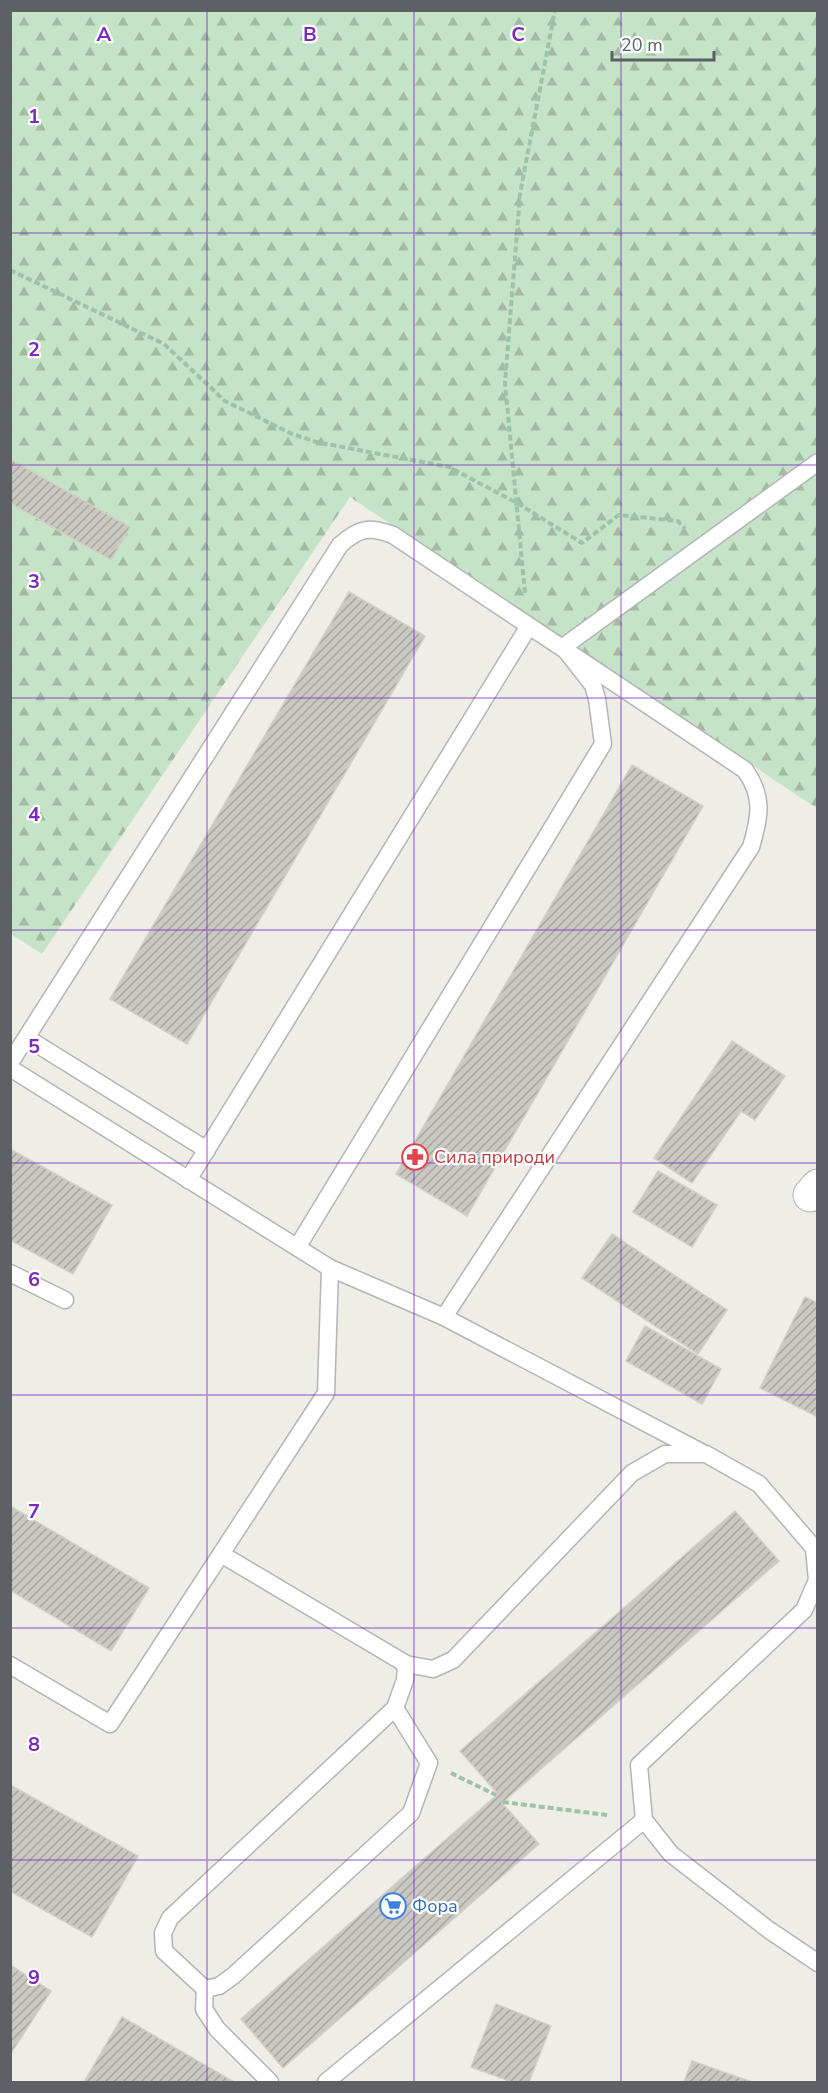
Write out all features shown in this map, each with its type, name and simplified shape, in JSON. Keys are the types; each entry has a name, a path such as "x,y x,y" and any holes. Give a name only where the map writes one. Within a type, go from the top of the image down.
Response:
{"lane":[{"path":"563,646 818,462"},
{"path":"444,1317 751,848 758,824 759,805 755,785 745,770 563,646 529,626 393,535 378,529 362,530 340,545 10,1065 330,1268 444,1317 759,1484 814,1548 817,1580 804,1610 639,1765 644,1820 671,1854 769,1930 818,1963"},
{"path":"188,1180 529,626"},
{"path":"298,1246 603,744 593,685 563,646"},
{"path":"27,1038 207,1150"},
{"path":"10,1665 110,1724 326,1393 330,1268"},
{"path":"10,1273 65,1300"},
{"path":"221,1554 406,1664 433,1669 453,1660 632,1473 664,1454 706,1454"},
{"path":"205,1989 164,1951 163,1933 170,1918 395,1708 405,1680 406,1664"},
{"path":"205,1989 219,1986 233,1976 411,1813 429,1763 395,1708"},
{"path":"326,2082 644,1820"},
{"path":"205,1989 204,2009 217,2029 270,2082"}],"path":[{"path":"529,626 505,383 520,194 555,10"},
{"path":"10,270 164,344 225,401 290,433 316,442 449,467 517,503 582,543 619,515 678,521 701,546"},
{"path":"429,1763 496,1795"},
{"path":"504,1802 644,1820"}],"green space":[{"path":"10,11 817,11 817,805 815,807 350,497 42,954 11,934"}],"building":[{"path":"10,459 130,527 111,560 10,503"},
{"path":"349,592 425,636 187,1044 110,999"},
{"path":"632,765 703,806 467,1216 396,1174"},
{"path":"732,1041 785,1076 755,1120 741,1111 692,1183 654,1158"},
{"path":"10,1149 112,1205 73,1274 10,1240"},
{"path":"658,1171 717,1205 692,1247 633,1212"},
{"path":"612,1234 727,1310 698,1354 582,1278"},
{"path":"805,1297 818,1303 818,1417 760,1388"},
{"path":"645,1326 721,1369 702,1404 626,1361"},
{"path":"10,1506 149,1588 111,1651 10,1590"},
{"path":"735,1511 779,1561 502,1803 539,1844 283,2068 241,2019 498,1794 460,1751"},
{"path":"10,1785 138,1856 92,1937 10,1891"},
{"path":"10,1965 51,1991 10,2055"},
{"path":"496,2004 551,2026 529,2082 512,2082 471,2067"},
{"path":"122,2017 234,2082 84,2082"},
{"path":"692,2061 752,2082 684,2082"}],"place":[{"name":"Сила природи","path":"415,1157"},
{"name":"Фора","path":"393,1906"}]}
